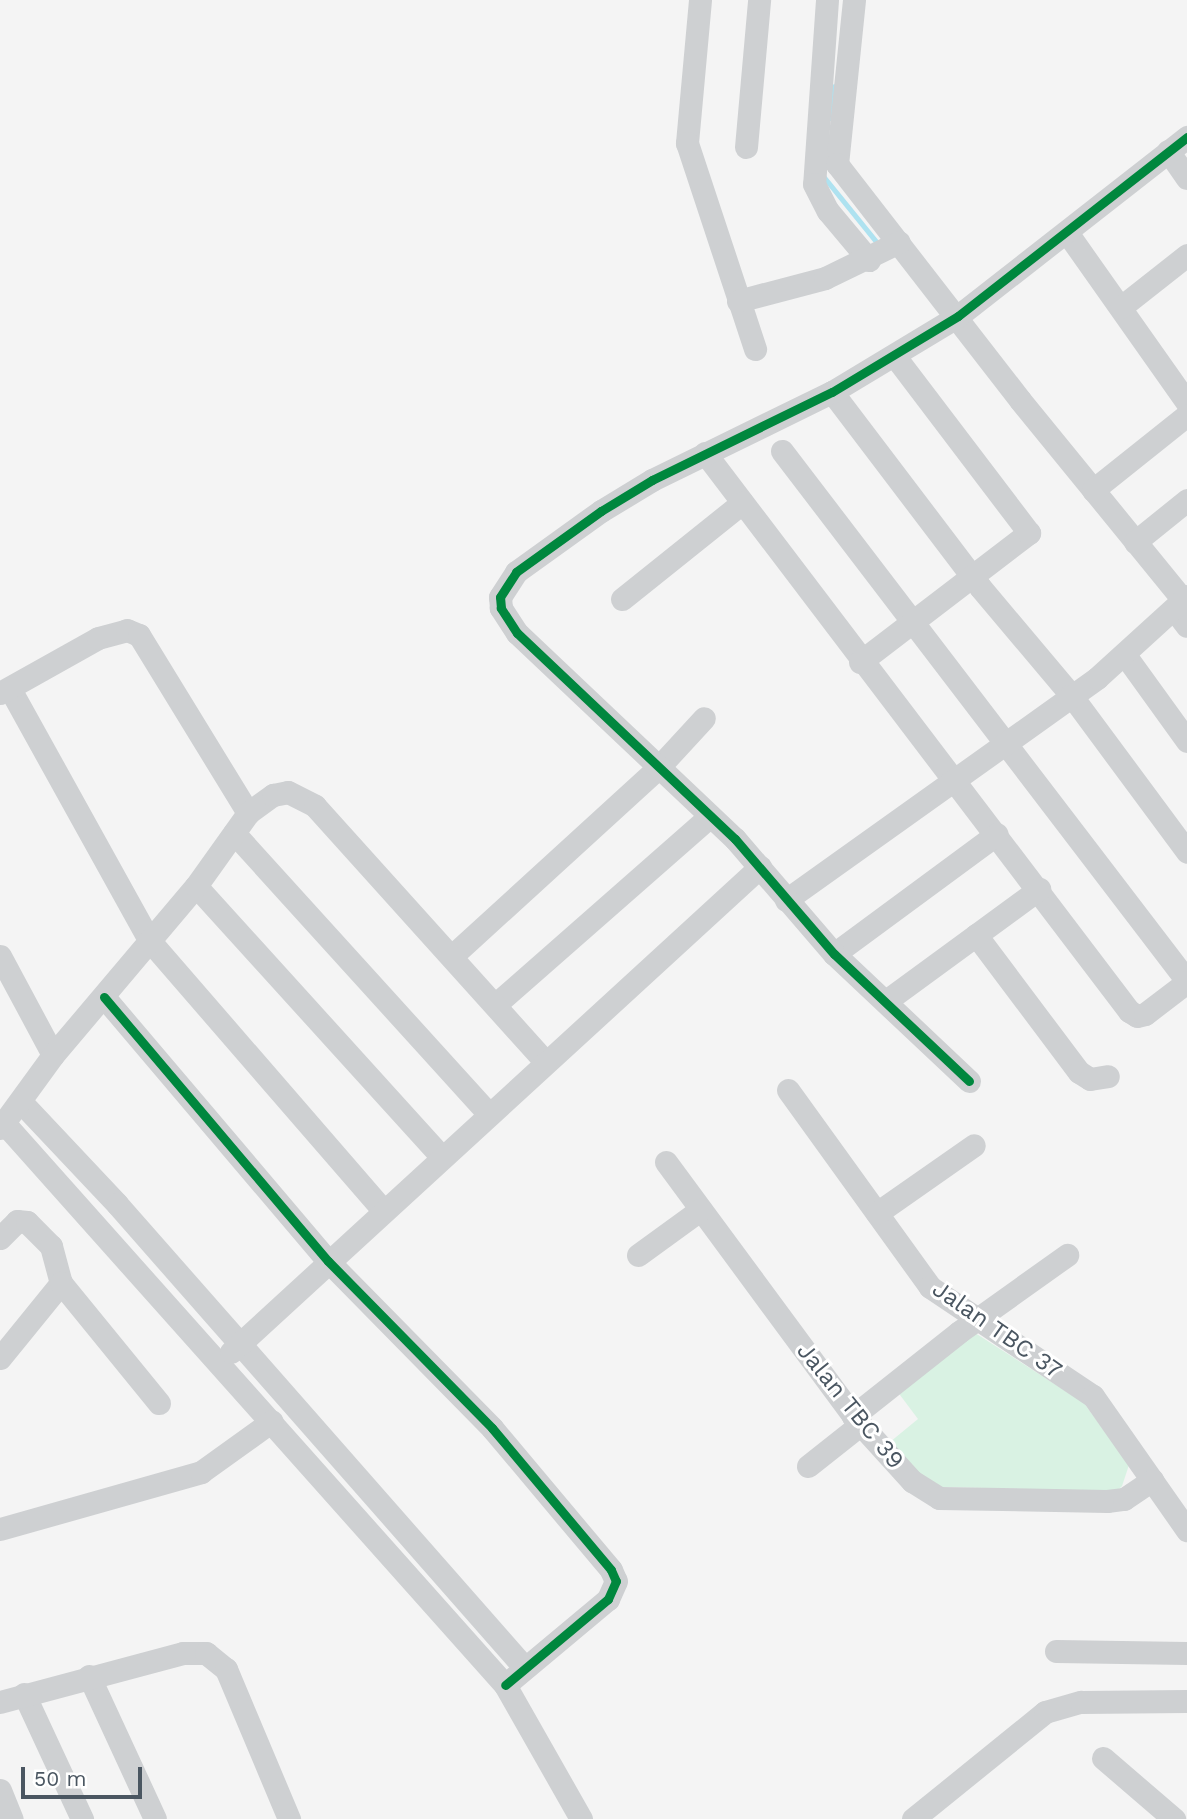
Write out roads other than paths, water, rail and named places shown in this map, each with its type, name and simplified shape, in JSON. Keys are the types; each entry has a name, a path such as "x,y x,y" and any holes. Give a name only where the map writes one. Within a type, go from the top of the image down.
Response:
{"street":[{"path":"700,0 687,143 755,349"},
{"path":"746,147 759,0"},
{"path":"827,0 814,184 828,211 869,260"},
{"path":"786,900 1071,695 1183,608 1135,542 837,164 854,0"},
{"path":"969,1081 834,954 760,867 710,816 657,769 517,633 501,608 500,597 516,572 601,511 705,453 832,392 957,316 1068,234 1187,137"},
{"path":"1168,151 1187,178"},
{"path":"1068,234 1187,403"},
{"path":"738,301 825,278 869,260 899,242"},
{"path":"1121,307 1187,256"},
{"path":"860,662 1029,533 894,355"},
{"path":"832,392 973,578 1071,695 1187,852"},
{"path":"1093,490 1187,415"},
{"path":"705,453 860,662 1137,1016 1187,982 1007,741 782,451"},
{"path":"1135,542 1187,500"},
{"path":"622,599 742,503"},
{"path":"248,813 139,635 127,630 99,638 5,691 149,940 383,1209"},
{"path":"1125,655 1187,741"},
{"path":"452,956 657,769 704,718"},
{"path":"544,1060 452,956 302,796 288,792 273,795 248,813 196,886 53,1055 2,1125 272,1421 505,1685 581,1819"},
{"path":"495,1005 710,816"},
{"path":"234,833 488,1113"},
{"path":"834,954 997,834"},
{"path":"218,1363 544,1060 760,867"},
{"path":"196,886 442,1157"},
{"path":"886,1001 1039,889"},
{"path":"976,934 1079,1072 1090,1079 1108,1076"},
{"path":"0,956 6,981 53,1055"},
{"path":"104,997 328,1261 492,1428 611,1570 616,1581 608,1599 505,1685"},
{"name":"Jalan TBC 37","path":"788,1090 930,1287 1093,1396 1187,1530"},
{"path":"21,1102 240,1343 524,1667"},
{"path":"877,1213 974,1145"},
{"name":"Jalan TBC 39","path":"666,1162 857,1421 912,1481 939,1498 1107,1501 1124,1499 1152,1480"},
{"path":"638,1255 700,1210"},
{"path":"0,1238 17,1221 27,1222 51,1246 61,1283 159,1403"},
{"path":"808,1466 857,1421 978,1321 1067,1255"},
{"path":"0,1359 61,1283"},
{"path":"0,1530 201,1472 272,1421"},
{"path":"1056,1651 1187,1653"},
{"path":"0,1702 24,1693 183,1653 206,1653 218,1658 289,1819"},
{"path":"89,1676 155,1819"},
{"path":"24,1693 82,1819"},
{"path":"913,1819 1045,1713 1081,1702 1187,1701"},
{"path":"1102,1758 1174,1819"},
{"path":"0,1790 12,1819"}],"waterway":[{"path":"830,118 834,86"},
{"path":"823,176 878,244"}]}
